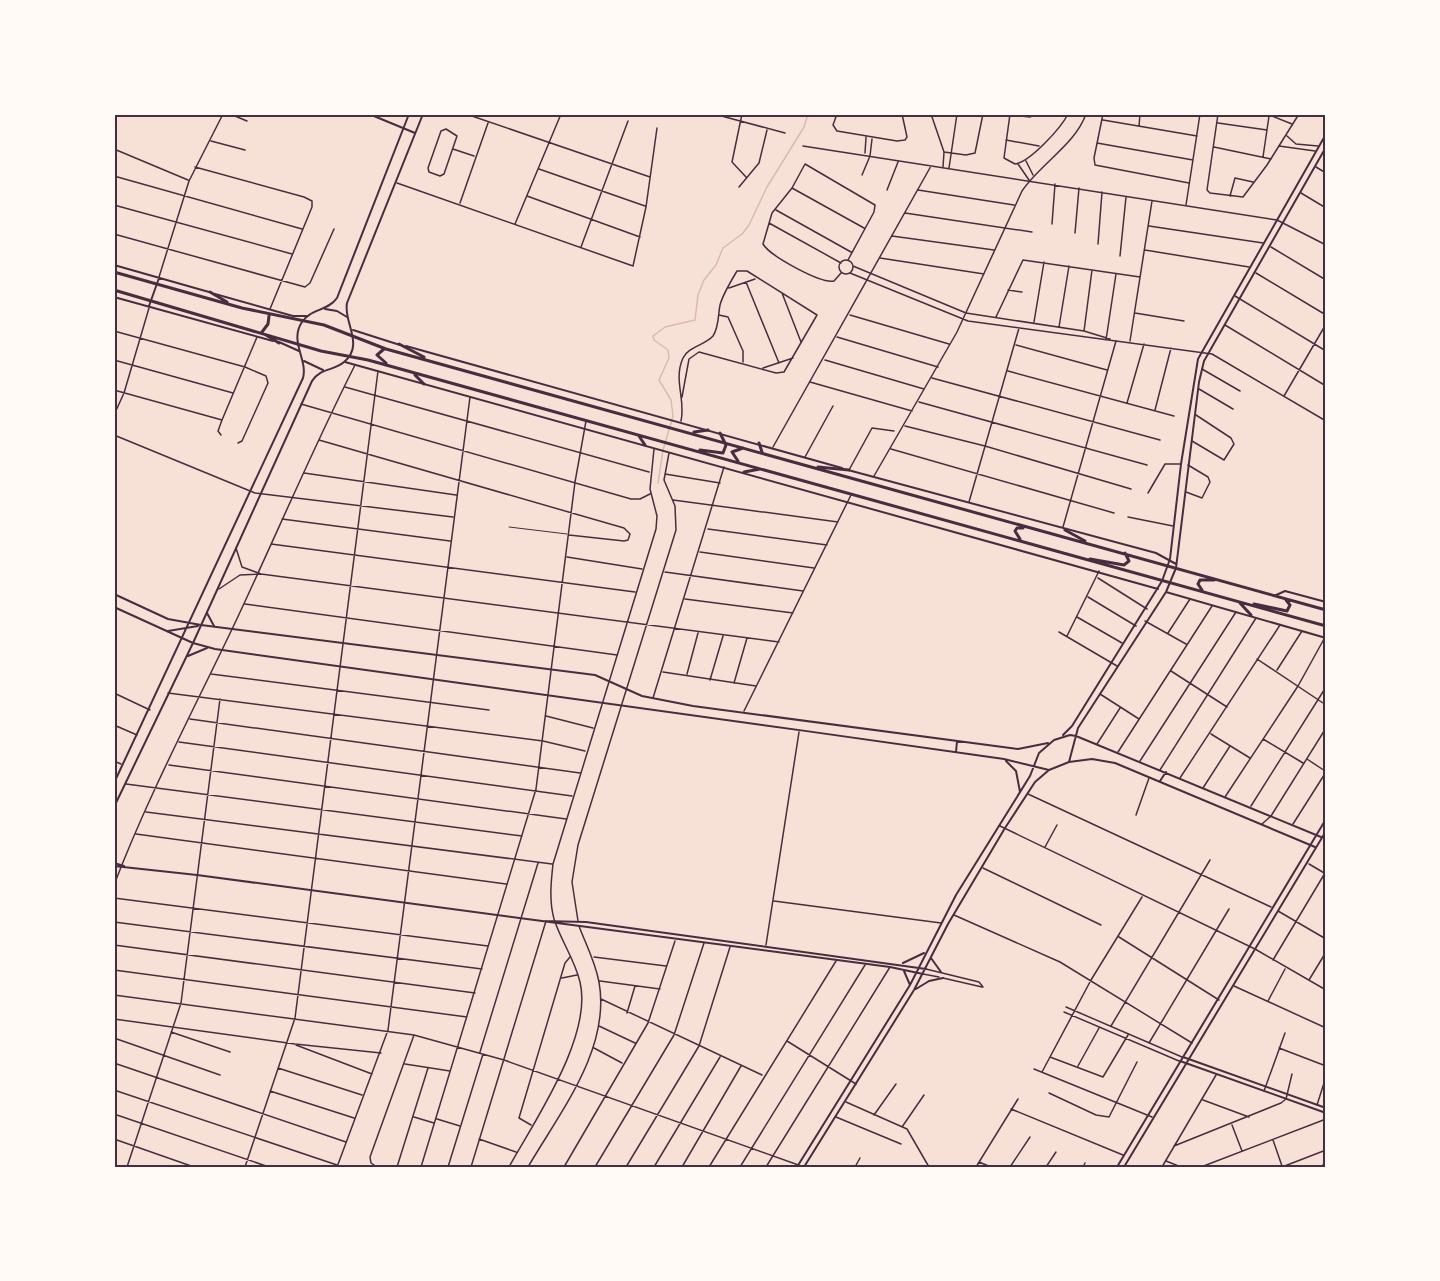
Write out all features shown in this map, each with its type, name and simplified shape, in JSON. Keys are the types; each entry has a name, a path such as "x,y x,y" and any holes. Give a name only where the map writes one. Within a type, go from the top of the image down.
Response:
{"main road":[{"path":"114,272 268,315 331,327 386,349 723,440 805,465 1168,566 1176,566 1326,610"},
{"path":"114,290 349,358 390,366 740,462 869,500 1326,626"},
{"path":"210,292 231,305"},
{"path":"262,332 268,324 268,315"},
{"path":"262,332 279,343"},
{"path":"399,344 431,360"},
{"path":"386,349 379,350 376,355 390,366"},
{"path":"411,372 424,384"},
{"path":"691,432 708,430"},
{"path":"698,451 723,453 726,447 720,433"},
{"path":"638,435 645,445"},
{"path":"759,443 762,452"},
{"path":"740,462 733,455 734,449 750,448"},
{"path":"805,465 849,470"},
{"path":"744,472 763,469"},
{"path":"1024,541 1015,534 1017,528 1043,531"},
{"path":"1064,529 1092,544"},
{"path":"1079,558 1124,565 1129,561 1125,553"},
{"path":"1204,592 1198,584 1203,579 1237,585"},
{"path":"1247,604 1287,611 1290,605 1285,599"},
{"path":"1238,601 1251,615"}],"street":[{"path":"114,415 124,393 189,181 223,114"},
{"path":"230,114 247,121"},
{"path":"369,114 415,133"},
{"path":"114,265 293,316 307,316 324,309 337,298 409,114"},
{"path":"114,807 193,643 314,378 323,370 345,362 349,358 353,330 347,317 347,303 423,114"},
{"path":"466,114 650,177"},
{"path":"515,224 561,114"},
{"path":"714,114 785,133"},
{"path":"742,114 732,162 746,177"},
{"path":"837,114 833,125 835,130 904,140 907,131 902,114"},
{"path":"931,114 944,152 943,168"},
{"path":"949,169 957,114"},
{"path":"944,152 970,155 977,152 983,114"},
{"path":"1035,114 1030,117 1009,114 1004,158 1008,162 1018,163 1026,160 1062,124 1068,114"},
{"path":"874,477 938,367 1029,180 1079,128 1086,114"},
{"path":"1103,114 1094,161 1097,166 1189,183"},
{"path":"1139,127 1140,114"},
{"path":"1186,206 1200,114"},
{"path":"1218,114 1207,190 1210,193 1230,197 1243,197 1287,136 1299,114"},
{"path":"1263,157 1268,115 1293,124"},
{"path":"1102,120 1197,136"},
{"path":"581,248 628,121"},
{"path":"459,205 488,122"},
{"path":"1217,123 1267,130"},
{"path":"396,182 630,266 636,264 657,128"},
{"path":"739,186 759,163 768,128"},
{"path":"442,129 457,134 452,149 442,175 429,172 428,168 442,129"},
{"path":"114,594 161,616 190,624 233,627 595,675 626,690 652,698 1018,749 1048,743 1061,737 1072,726 1123,643 1147,609 1162,581 1170,560 1195,367 1201,351 1326,134"},
{"path":"864,155 866,136"},
{"path":"1287,136 1296,144 1319,146"},
{"path":"862,175 870,156 872,137"},
{"path":"210,140 245,150"},
{"path":"1006,140 1040,146"},
{"path":"1097,143 1193,160"},
{"path":"803,146 1284,221 1326,245"},
{"path":"1279,146 1316,151"},
{"path":"1213,147 1271,159"},
{"path":"1069,762 1076,736 1099,694 1166,592 1176,566 1198,389 1208,353 1256,273 1326,147"},
{"path":"114,149 189,181"},
{"path":"452,149 476,157"},
{"path":"1026,160 1033,176"},
{"path":"887,190 898,161"},
{"path":"1018,163 1029,180"},
{"path":"848,261 876,205 809,165 802,167 792,188 768,222 763,241 768,250 822,281 834,281 842,273 850,273 963,319 1201,351 1326,421"},
{"path":"773,447 932,166"},
{"path":"1315,167 1326,174"},
{"path":"195,168 304,197 313,203 270,309"},
{"path":"539,169 646,207"},
{"path":"114,176 303,229"},
{"path":"1230,197 1235,178 1253,182"},
{"path":"1052,224 1054,184"},
{"path":"792,188 864,229"},
{"path":"1075,233 1079,188"},
{"path":"918,190 1015,205"},
{"path":"1098,244 1102,192"},
{"path":"1300,193 1326,208"},
{"path":"527,196 641,237"},
{"path":"1120,256 1126,196"},
{"path":"1130,342 1152,201"},
{"path":"114,205 293,254"},
{"path":"775,209 851,252"},
{"path":"905,213 1032,232"},
{"path":"768,222 841,262 848,261"},
{"path":"1148,226 1264,243"},
{"path":"114,234 300,287 308,286 334,229"},
{"path":"892,236 995,251"},
{"path":"1271,246 1326,280"},
{"path":"1144,250 1250,267"},
{"path":"879,258 984,274"},
{"path":"848,261 853,266 966,313 1083,331 1106,339"},
{"path":"996,317 1021,261 1044,262 1140,277"},
{"path":"841,262 839,268 842,273"},
{"path":"1034,323 1044,262"},
{"path":"850,273 853,266"},
{"path":"1059,327 1070,266"},
{"path":"1083,331 1093,269"},
{"path":"681,423 682,397 688,362 696,353 705,351 783,373 817,315 747,271 739,270 722,301 712,337 687,353 682,360 678,386 682,397"},
{"path":"1106,339 1117,273"},
{"path":"1256,273 1326,315"},
{"path":"729,288 756,278"},
{"path":"746,282 779,363"},
{"path":"1007,290 1022,292"},
{"path":"781,292 801,343"},
{"path":"912,299 915,292"},
{"path":"1234,296 1326,351"},
{"path":"114,297 279,343 299,351"},
{"path":"324,309 337,311 347,317"},
{"path":"1135,313 1184,321"},
{"path":"719,315 728,317 743,351 743,362"},
{"path":"849,315 950,344"},
{"path":"114,783 303,378 304,361 298,343 302,322 307,316"},
{"path":"1284,397 1326,324"},
{"path":"1225,325 1326,386"},
{"path":"969,502 1019,327"},
{"path":"353,330 668,420 1156,553 1176,566"},
{"path":"114,331 244,367 266,376 268,382 242,441 237,443"},
{"path":"220,435 218,431 222,420 258,337"},
{"path":"836,337 938,367"},
{"path":"1064,529 1117,340"},
{"path":"1127,404 1144,343"},
{"path":"1015,345 1108,370"},
{"path":"1155,411 1171,347"},
{"path":"763,369 793,358"},
{"path":"114,360 233,393"},
{"path":"682,360 688,362"},
{"path":"823,360 925,389"},
{"path":"304,361 323,370"},
{"path":"345,362 1099,570 1158,589"},
{"path":"114,885 145,812 244,604 290,497 355,364"},
{"path":"1202,369 1240,391"},
{"path":"244,1167 295,1018 379,370"},
{"path":"1008,371 1174,416"},
{"path":"931,378 1160,440"},
{"path":"810,382 912,411"},
{"path":"343,387 650,472"},
{"path":"1198,389 1233,409"},
{"path":"114,390 222,420"},
{"path":"114,1090 255,1136 337,1166 381,1053 392,1007 470,396"},
{"path":"918,402 1147,465"},
{"path":"301,404 637,500 651,494"},
{"path":"805,457 833,406"},
{"path":"1191,440 1224,460 1234,444 1231,438 1195,414"},
{"path":"421,1167 537,789 575,482 586,421"},
{"path":"904,426 985,446 1131,489"},
{"path":"849,470 870,429 877,427 894,431"},
{"path":"114,435 260,494 454,517"},
{"path":"318,440 627,529 630,536 624,541 569,535"},
{"path":"509,1167 559,1079 580,1028 582,995 578,975 557,923 550,891 553,864 657,522 651,494 650,472 656,448"},
{"path":"890,449 1114,513"},
{"path":"528,1167 593,1048 598,1026 599,981 593,957 576,922 573,895 574,865 675,530 673,500 665,485 667,451"},
{"path":"1148,493 1165,464 1181,464"},
{"path":"1185,491 1202,498 1210,482 1208,477 1188,465"},
{"path":"652,698 714,507 724,467"},
{"path":"303,472 457,495"},
{"path":"664,474 720,483"},
{"path":"743,712 852,495"},
{"path":"673,500 839,522"},
{"path":"867,507 869,500"},
{"path":"898,516 900,508"},
{"path":"1128,517 1173,526"},
{"path":"282,519 450,542"},
{"path":"707,529 827,545"},
{"path":"270,544 636,592"},
{"path":"236,547 242,567 261,574 779,642"},
{"path":"699,552 815,568"},
{"path":"566,557 643,569"},
{"path":"1077,565 1079,558"},
{"path":"1067,636 1099,570"},
{"path":"663,572 804,591"},
{"path":"216,590 240,575 257,573"},
{"path":"1097,578 1147,609"},
{"path":"1274,596 1284,591 1326,602"},
{"path":"1166,592 1326,637 1298,686 1224,798"},
{"path":"1087,597 1136,626"},
{"path":"684,599 793,614"},
{"path":"1168,634 1191,599"},
{"path":"244,604 617,656"},
{"path":"1118,752 1212,605"},
{"path":"114,607 207,648 434,680 549,693 1004,759 1036,764 1049,770"},
{"path":"1140,761 1236,611"},
{"path":"207,612 214,626"},
{"path":"1077,617 1123,643"},
{"path":"1160,770 1256,617"},
{"path":"1145,621 1187,645"},
{"path":"1180,778 1280,624"},
{"path":"165,631 201,625"},
{"path":"1276,671 1303,631"},
{"path":"686,676 698,632"},
{"path":"1059,632 1117,666"},
{"path":"710,680 723,635"},
{"path":"734,683 748,638"},
{"path":"185,658 207,648"},
{"path":"1257,659 1326,705"},
{"path":"662,671 757,686"},
{"path":"1170,671 1227,707"},
{"path":"210,674 489,710"},
{"path":"1250,807 1326,687"},
{"path":"114,693 150,710"},
{"path":"168,693 543,741 587,751"},
{"path":"1099,694 1140,719"},
{"path":"127,1167 181,1003 220,699"},
{"path":"1097,744 1120,707"},
{"path":"546,716 594,728"},
{"path":"189,719 581,773"},
{"path":"114,725 138,735"},
{"path":"1261,825 1271,816 1326,728"},
{"path":"766,945 799,731"},
{"path":"1210,733 1250,758"},
{"path":"1061,737 1076,736 1118,752 1326,839"},
{"path":"1262,739 1304,764"},
{"path":"956,752 957,741"},
{"path":"178,742 537,789 573,796"},
{"path":"798,1166 910,985 941,923 1020,792 1036,764 1039,753 1048,743"},
{"path":"1202,788 1230,746"},
{"path":"1004,759 1016,771 1020,792"},
{"path":"114,995 414,1035 504,1060 804,1167 914,990 953,915 1005,828 1038,778 1049,770 1084,759 1104,760 1160,781 1315,847"},
{"path":"1292,825 1326,772 1306,759"},
{"path":"114,761 123,765"},
{"path":"168,765 567,819"},
{"path":"1160,781 1166,772"},
{"path":"1136,815 1150,777"},
{"path":"125,784 522,836"},
{"path":"1027,794 1273,908"},
{"path":"145,812 553,864"},
{"path":"1117,1167 1326,819"},
{"path":"1000,825 1143,897 1250,947 1326,990"},
{"path":"1045,848 1057,825"},
{"path":"1124,1167 1326,831"},
{"path":"136,834 508,884"},
{"path":"1111,1026 1210,860"},
{"path":"448,1167 538,862"},
{"path":"1273,960 1325,873 1306,862"},
{"path":"114,864 704,944 890,967 980,988 983,986 979,982 901,964 576,922 557,923"},
{"path":"981,867 1101,925"},
{"path":"1042,1072 1091,981 1143,897"},
{"path":"114,898 490,947"},
{"path":"773,901 941,923"},
{"path":"1149,1043 1229,909"},
{"path":"1278,911 1326,939"},
{"path":"953,915 1060,962 1192,1043"},
{"path":"114,922 483,969"},
{"path":"471,1167 544,922"},
{"path":"1119,937 1219,999"},
{"path":"564,1167 603,1096 648,1023 676,940"},
{"path":"595,1167 630,1105 674,1035 704,944"},
{"path":"114,945 475,993"},
{"path":"626,1167 699,1046 730,946"},
{"path":"901,964 914,960 927,951"},
{"path":"1308,981 1326,952"},
{"path":"532,1125 519,1119 567,960 571,957"},
{"path":"593,957 667,966"},
{"path":"932,958 941,972"},
{"path":"709,1167 836,960"},
{"path":"740,1167 865,965"},
{"path":"766,1167 890,967"},
{"path":"1268,1001 1285,968"},
{"path":"902,969 910,985"},
{"path":"114,970 468,1018"},
{"path":"561,979 578,975"},
{"path":"914,990 926,983 943,978"},
{"path":"599,981 660,989"},
{"path":"627,1012 635,986"},
{"path":"1233,986 1326,1028"},
{"path":"600,999 763,1076"},
{"path":"1066,1007 1149,1043 1186,1063 1326,1113"},
{"path":"1064,1012 1126,1039 1326,1108"},
{"path":"114,1019 295,1044 381,1053"},
{"path":"598,1026 634,1043"},
{"path":"1077,1068 1099,1027"},
{"path":"171,1032 230,1052"},
{"path":"1264,1091 1285,1033"},
{"path":"1049,1057 1104,1076 1129,1034"},
{"path":"377,1167 371,1163 370,1157 414,1035"},
{"path":"114,1038 220,1075"},
{"path":"786,1040 856,1084"},
{"path":"295,1044 372,1074"},
{"path":"593,1048 623,1063"},
{"path":"1280,1048 1326,1066"},
{"path":"654,1167 720,1057"},
{"path":"1049,1093 1105,1118 1110,1115 1137,1062"},
{"path":"114,1063 346,1142"},
{"path":"404,1064 451,1071"},
{"path":"682,1167 741,1066"},
{"path":"277,1068 364,1096"},
{"path":"397,1167 429,1068"},
{"path":"1034,1069 1153,1117"},
{"path":"1162,1167 1216,1074"},
{"path":"1286,1099 1292,1074"},
{"path":"1169,1080 1174,1082"},
{"path":"1317,1105 1324,1083"},
{"path":"874,1115 896,1084"},
{"path":"270,1091 355,1118"},
{"path":"902,1127 924,1095"},
{"path":"976,1167 1018,1099"},
{"path":"1174,1146 1250,1117 1286,1099"},
{"path":"1202,1100 1250,1117"},
{"path":"845,1102 902,1127 911,1134 929,1167"},
{"path":"1011,1109 1124,1155"},
{"path":"114,1114 269,1167"},
{"path":"413,1117 434,1123"},
{"path":"835,1117 901,1144"},
{"path":"436,1118 460,1126"},
{"path":"1201,1167 1326,1119"},
{"path":"1232,1124 1242,1151"},
{"path":"1010,1167 1030,1137"},
{"path":"114,1139 194,1167"},
{"path":"479,1139 517,1152"},
{"path":"1273,1139 1283,1167 1326,1150"},
{"path":"1046,1167 1056,1152"},
{"path":"855,1167 860,1158"},
{"path":"1322,1167 1326,1159"},
{"path":"1166,1161 1181,1167"},
{"path":"979,1162 991,1167"},
{"path":"1083,1167 1086,1163"},
{"path":"114,1165 119,1167"}],"lane":[{"path":"509,527 569,535"}],"waterway":[{"path":"658,483 663,450 673,416 671,400 659,380 669,358 668,350 654,340 653,336 665,327 695,320 698,295 704,280 716,265 723,248 742,234 749,225 767,187 804,127 808,114"}]}
